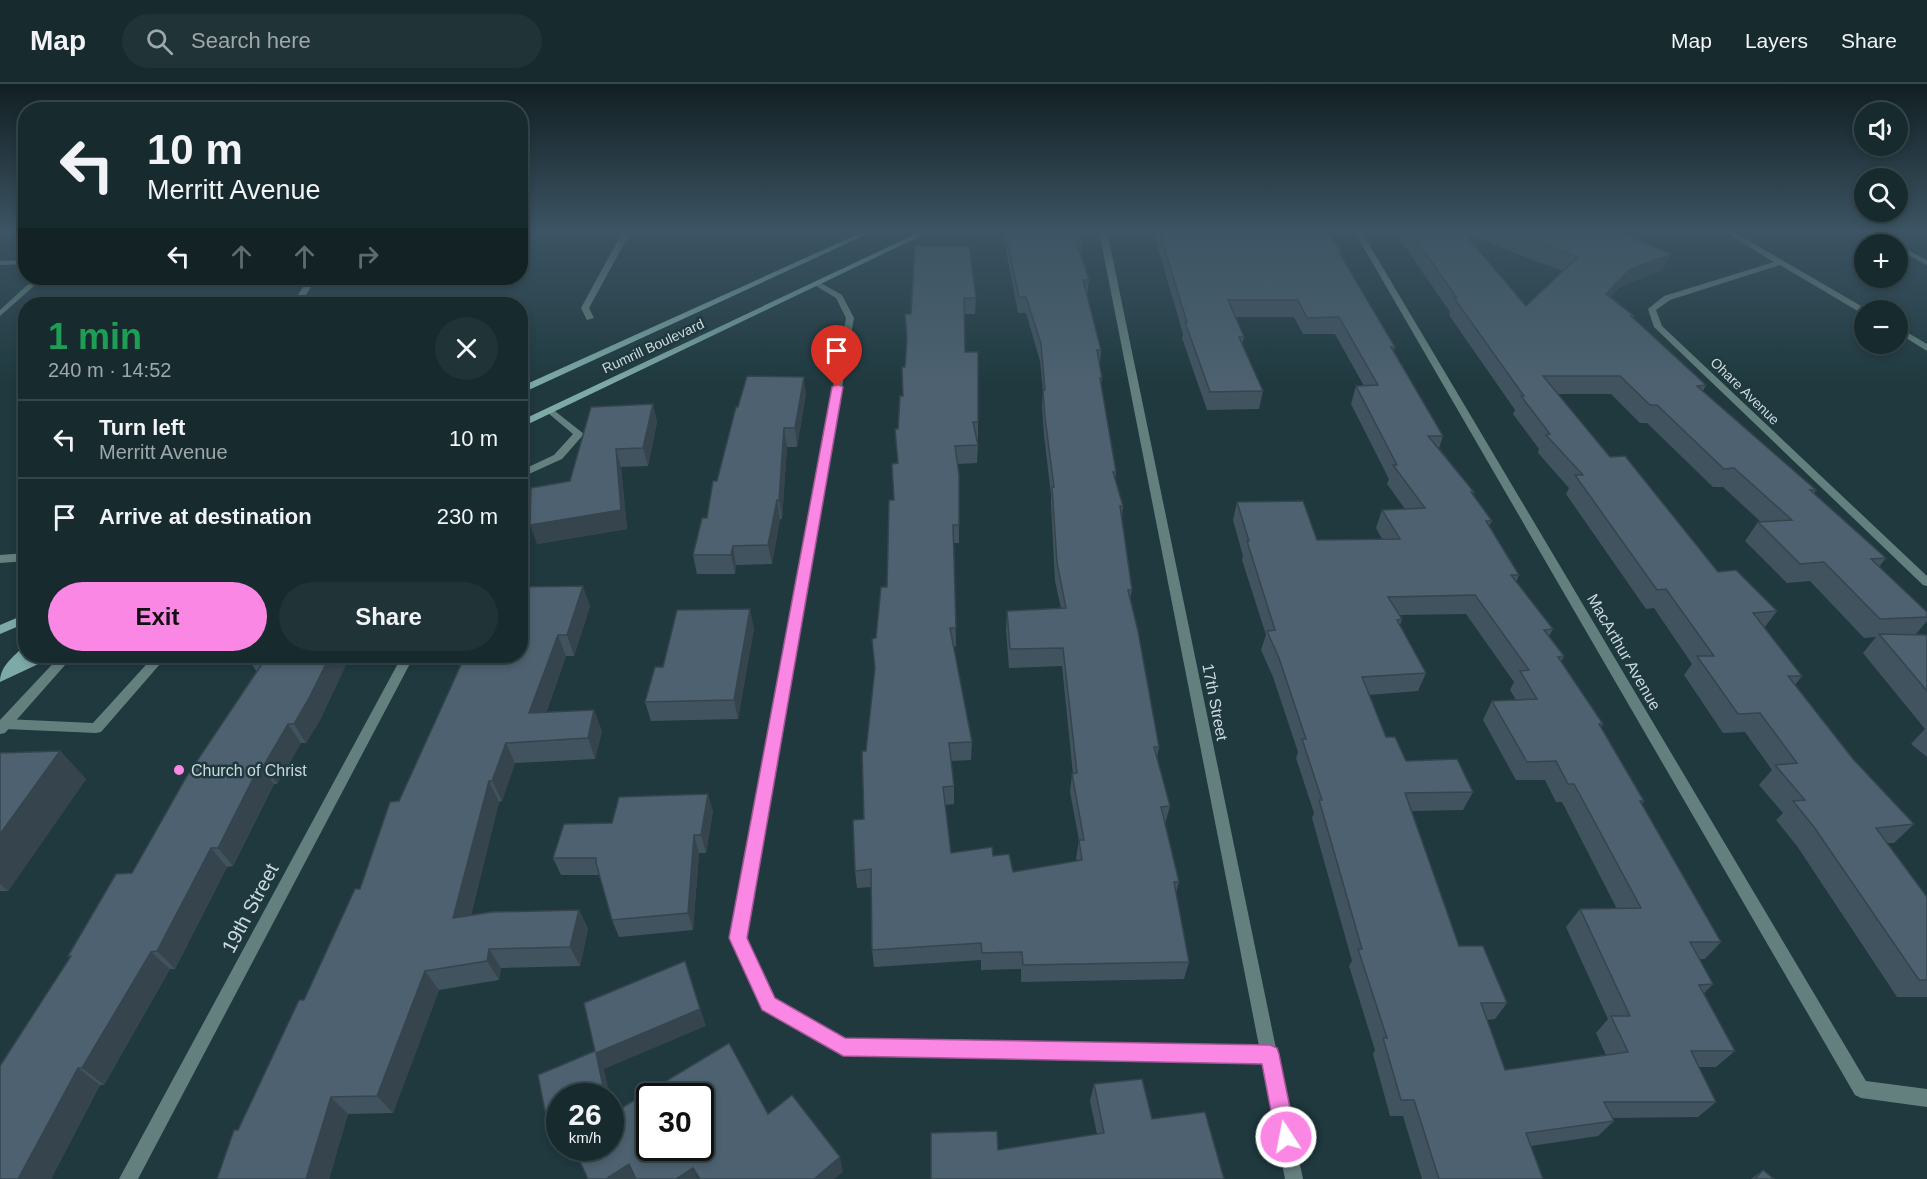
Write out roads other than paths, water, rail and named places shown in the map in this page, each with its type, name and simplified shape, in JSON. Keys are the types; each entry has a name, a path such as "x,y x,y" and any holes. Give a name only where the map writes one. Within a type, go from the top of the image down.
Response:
{"main road":[{"name":"Rumrill Boulevard","path":"528,387 758,282"},
{"name":"Rumrill Boulevard","path":"528,421 823,282"},
{"path":"0,630 18,622"},
{"path":"1,676 18,659"},
{"path":"1,676 30,663"}],"street":[{"path":"590,318 585,308 599,282"},
{"name":"17th Street","path":"1113,282 1294,1179"},
{"name":"MacArthur Avenue","path":"1388,282 1861,1089 1927,1098"},
{"name":"Ohare Avenue","path":"1717,282 1666,298 1652,309 1658,327 1927,582"},
{"path":"1815,282 1854,305"},
{"path":"819,284 839,297 850,318 738,938 768,1004 843,1047 1270,1054"},
{"path":"18,297 31,285"},
{"path":"0,314 18,297"},
{"path":"1908,336 1927,348"},
{"path":"528,471 558,457 579,434 551,411"},
{"path":"0,559 18,558"},
{"path":"2,727 61,663"},
{"path":"2,727 96,728 155,663"},
{"name":"19th Street","path":"128,1179 404,663"}],"place":[{"name":"Church of Christ","path":"179,770"}]}
